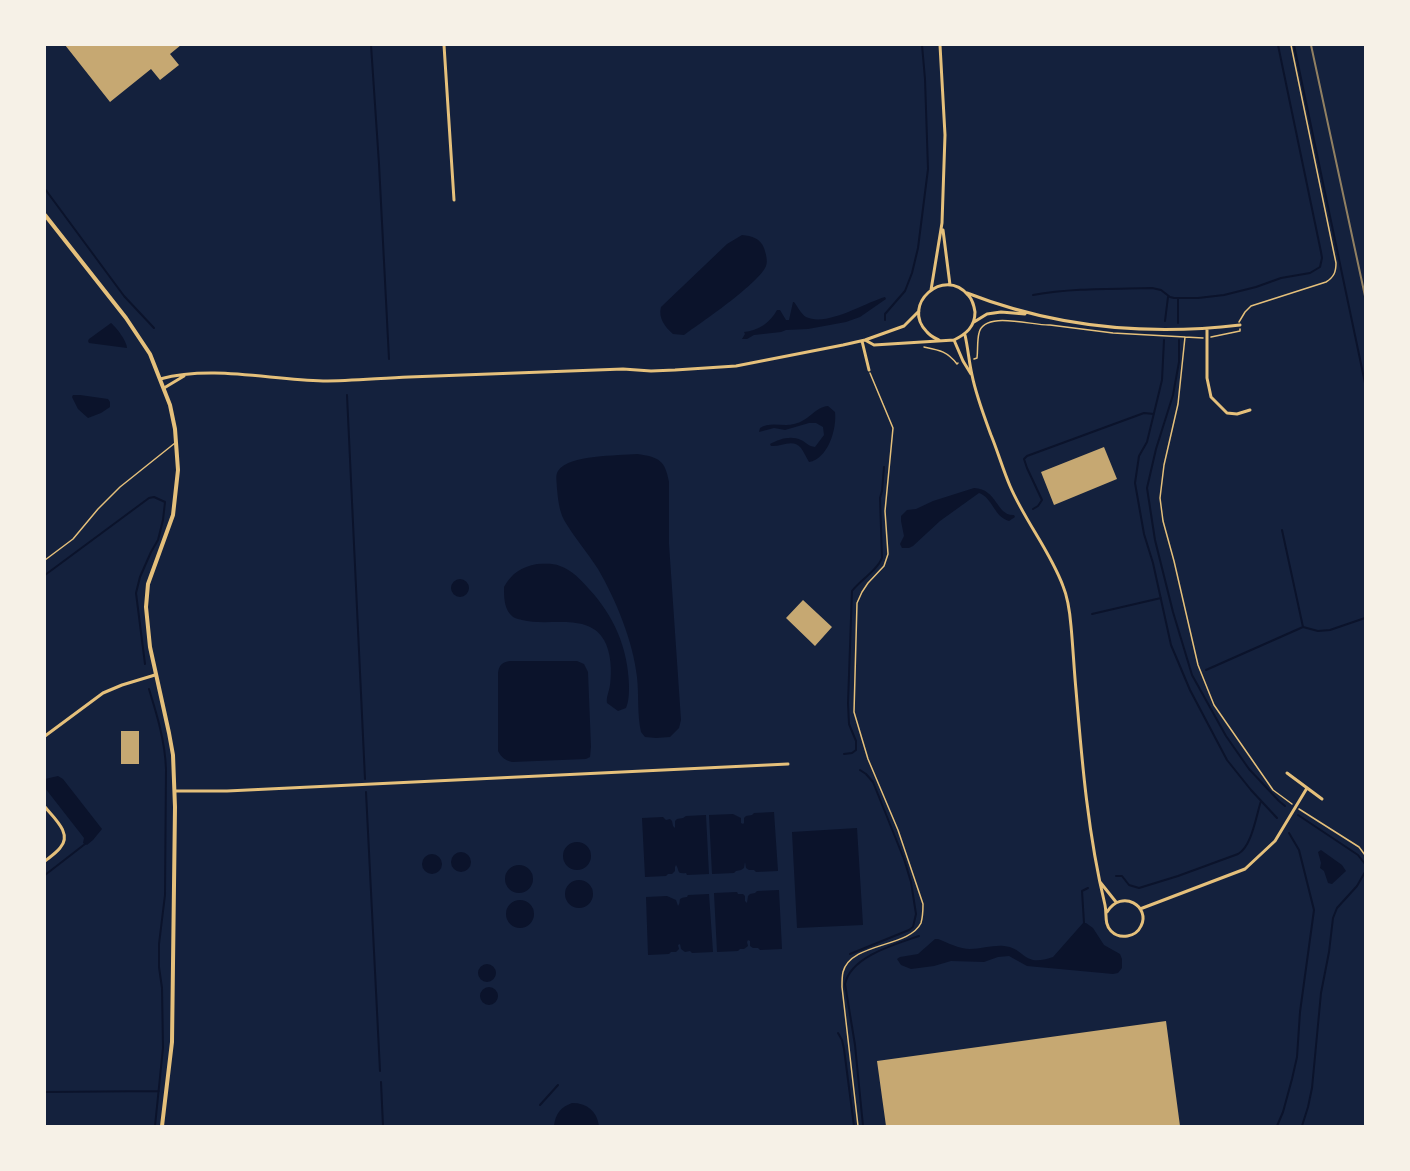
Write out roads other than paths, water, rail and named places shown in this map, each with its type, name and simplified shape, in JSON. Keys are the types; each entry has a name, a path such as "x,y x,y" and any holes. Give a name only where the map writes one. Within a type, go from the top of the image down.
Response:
{"street":[{"path":"444,45 454,200"},
{"path":"931,290 942,222 945,135 940,45"},
{"path":"45,215 150,354 170,405 176,442 178,470 173,515 148,584 146,607 155,675 169,732 175,791 172,1042 162,1126"},
{"path":"942,222 950,285"},
{"path":"939,340 927,333 921,323 919,311 926,294 940,286 950,285 966,293 1029,314 1077,324 1166,330 1240,325"},
{"path":"966,293 974,307 974,322"},
{"path":"160,379 179,374 220,373 325,381 623,369 651,371 736,366 863,340 904,326 919,311"},
{"path":"863,340 874,345 954,340 965,335 974,322 987,314 1001,312 1029,314"},
{"path":"1207,329 1207,378 1211,397 1227,413 1237,414 1250,411"},
{"path":"965,335 972,375 983,412 1011,489 1050,557 1064,588 1071,625 1087,809 1107,912 1106,922 1110,930 1126,937 1133,935 1141,927 1143,919 1140,909 1133,902 1124,900 1116,902 1107,912"},
{"path":"863,340 869,370"},
{"path":"954,340 972,375"},
{"path":"164,388 184,375"},
{"path":"45,736 103,693 155,675"},
{"path":"175,791 788,764"},
{"path":"1287,773 1322,799"},
{"path":"1140,909 1245,869 1275,842 1307,788"},
{"path":"45,807 66,838 62,847 45,861"},
{"path":"1099,880 1116,902"}],"lane":[{"path":"45,560 73,539 120,487 176,442"}],"water":[{"path":"742,235 755,238 762,245 767,262 762,273 731,301 684,335 673,334 663,322 660,315 661,307 727,244"},
{"path":"885,297 886,299 860,317 846,322 754,335 742,339 744,332 764,325 777,310 780,310 786,320 789,320 793,302 806,317 824,319 835,317"},
{"path":"111,323 123,338 127,348 89,343 89,339"},
{"path":"73,395 108,399 110,407 88,418 78,409"},
{"path":"828,406 835,412 833,434 826,449 816,460 809,462 798,445 771,446 770,444 781,439 793,438 815,447 824,435 823,427 816,423 785,430 774,428 759,432 760,428 768,425 790,425 799,422"},
{"path":"637,454 660,461 669,482 669,544 681,720 679,728 670,737 645,737 641,732 635,663 623,621 598,569 564,520 558,497 556,479 558,471 564,465 583,459"},
{"path":"974,488 988,493 1004,511 1015,517 1009,521 1004,519 984,495 979,493 940,521 913,546 902,548 900,544 904,536 901,516 907,510 916,509"},
{"path":"537,564 555,564 576,575 606,610 618,633 626,658 629,685 626,708 618,711 607,703 611,680 610,662 604,640 597,631 578,623 522,620 508,611 504,587 518,571"},
{"path":"456,579 464,579 469,584 467,595 456,597 451,592 451,584"},
{"path":"510,661 577,661 584,664 588,672 590,757 512,762 501,755 498,751 498,673 501,664"},
{"path":"58,776 63,779 102,829 87,845 83,843 84,838 45,788 45,779"},
{"path":"774,812 778,871 756,872 746,868 745,862 744,868 734,873 712,874 709,815 733,814 741,818 743,824 746,816 754,813"},
{"path":"706,815 709,874 687,875 679,872 676,865 672,874 645,877 642,818 670,819 675,828 677,819"},
{"path":"857,828 863,925 797,928 792,832"},
{"path":"577,842 587,846 591,856 587,866 577,870 567,866 563,856 567,846"},
{"path":"1321,850 1342,865 1346,871 1332,884 1328,883 1324,871 1320,868 1318,852"},
{"path":"461,852 468,855 471,862 468,869 461,872 454,869 451,862 454,855"},
{"path":"432,854 439,857 442,864 439,871 432,874 425,871 422,864 425,857"},
{"path":"519,865 529,869 533,879 529,889 519,893 509,889 505,879 509,869"},
{"path":"579,880 589,884 593,894 589,904 579,908 569,904 565,894 569,884"},
{"path":"779,890 782,949 760,950 750,946 748,940 748,946 744,949 717,952 714,893 737,892 745,896 747,903 748,896 757,891"},
{"path":"709,894 713,952 685,952 681,949 680,944 676,952 648,955 646,897 667,896 676,900 678,906 680,899 688,895"},
{"path":"520,900 530,904 534,914 530,924 520,928 510,924 506,914 510,904"},
{"path":"1083,923 1093,928 1104,945 1120,954 1122,968 1118,973 1027,966 1009,956 984,962 951,961 911,969 901,965 897,959 918,954 938,939 966,949 1011,947 1030,959 1043,960 1053,957"},
{"path":"487,964 495,969 496,973 491,981 487,982 479,977 478,973 483,965"},
{"path":"489,987 495,990 498,996 495,1002 489,1005 483,1002 480,996 483,990"},
{"path":"572,1103 587,1106 594,1112 599,1126 554,1126 559,1111"}],"waterway":[{"path":"371,45 389,359"},
{"path":"885,320 885,314 905,291 918,248 928,169 922,45"},
{"path":"1033,295 1077,290 1152,288 1161,290 1174,298 1198,298 1224,295 1256,287 1281,278 1310,273 1320,267 1321,252 1278,45"},
{"path":"1294,45 1365,383"},
{"path":"45,189 124,296 154,328"},
{"path":"1165,321 1168,297"},
{"path":"1178,299 1178,323"},
{"path":"1164,340 1162,380 1147,442 1139,456 1135,483 1144,534 1153,563 1171,645 1190,690 1227,760 1277,818"},
{"path":"1179,340 1179,362 1173,395 1156,449 1147,488 1155,540 1192,675 1226,736 1249,769 1285,806"},
{"path":"347,395 365,779"},
{"path":"1033,509 1042,500 1027,468 1024,459 1027,456 1144,413 1154,414"},
{"path":"844,754 856,750 856,741 849,724 848,703 852,591 882,558 880,498 884,467"},
{"path":"45,575 149,498 154,497 165,502 158,540 140,577 136,593 145,664"},
{"path":"1282,530 1303,627"},
{"path":"1092,614 1161,598"},
{"path":"1206,670 1303,627 1318,631 1330,630 1365,618"},
{"path":"149,689 158,718 166,769 165,895 159,944 163,1048 155,1126"},
{"path":"850,954 909,930 913,927 916,914 911,882 904,859 873,782 860,770"},
{"path":"366,792 380,1071"},
{"path":"1116,876 1122,876 1129,885 1139,888 1238,854 1250,838 1261,801"},
{"path":"1298,815 1358,855 1365,864"},
{"path":"1277,1126 1283,1112 1297,1057 1300,1012 1314,910 1299,850 1289,833"},
{"path":"45,875 85,844"},
{"path":"1302,1126 1312,1088 1321,993 1333,918 1337,908 1357,886 1365,872"},
{"path":"1084,923 1082,891 1088,888"},
{"path":"863,1126 855,1045 845,984 849,974 865,959 887,947 919,936"},
{"path":"838,1033 844,1049 854,1126"},
{"path":"381,1082 383,1126"},
{"path":"540,1105 558,1085"},
{"path":"45,1092 159,1091"}],"railway":[{"path":"1311,45 1365,296"}]}
